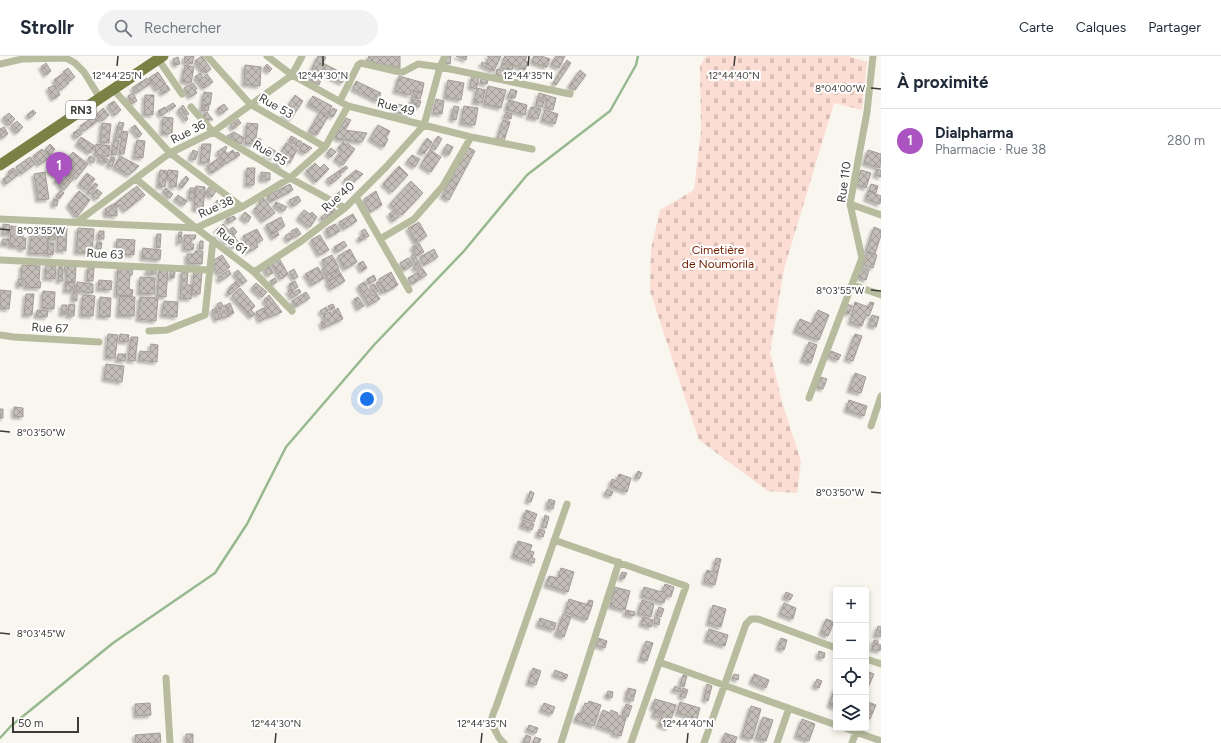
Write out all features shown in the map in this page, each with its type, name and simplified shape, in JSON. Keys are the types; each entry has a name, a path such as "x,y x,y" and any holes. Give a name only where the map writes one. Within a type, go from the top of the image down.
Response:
{"highway":[{"name":"RN3","path":"0,165 160,57"}],"street":[{"name":"Rue 53","path":"207,56 250,104 325,147"},
{"name":"Rue 49","path":"267,56 292,75 348,106 471,137 532,149"},
{"name":"Rue 36","path":"77,222 170,153 213,132 292,75 302,56"},
{"path":"424,125 440,67 445,56"},
{"name":"Rue 110","path":"809,398 862,258 850,204 867,112 873,56"},
{"path":"160,57 182,94"},
{"path":"0,64 22,58 66,58 75,63 84,72 100,98"},
{"path":"340,101 358,65 361,63 400,72 403,72 418,64 440,67 570,94"},
{"path":"113,89 170,153 242,207"},
{"name":"Rue 38","path":"0,219 196,228 242,207 290,178 325,147 348,106"},
{"name":"Rue 55","path":"191,107 213,132 290,178 346,208"},
{"name":"Rue 40","path":"254,272 300,242 346,208 424,125"},
{"path":"380,239 414,220 443,186 471,137"},
{"name":"Rue 61","path":"136,179 196,228 254,272 292,311"},
{"path":"356,197 409,290"},
{"path":"850,204 881,215"},
{"path":"149,331 167,330 204,315 213,240"},
{"name":"Rue 63","path":"0,260 210,270"},
{"path":"852,285 881,295"},
{"name":"Rue 67","path":"0,335 99,342"},
{"path":"870,426 881,396"},
{"path":"504,743 501,741 491,724 492,715 567,504"},
{"path":"554,540 686,586 631,743"},
{"path":"561,743 619,562"},
{"path":"704,743 746,624 751,619 758,619 833,647"},
{"path":"868,659 881,664"},
{"path":"659,662 833,724"},
{"path":"166,678 170,743"},
{"path":"777,743 789,708"},
{"path":"852,743 856,732 881,741"}],"green space":[{"name":"Cimetière de Noumorila","path":"706,56 849,56 867,62 862,110 834,103 784,269 770,352 782,402 801,461 797,493 768,491 699,440 650,291 651,249 660,210 694,190 701,131 700,66"}],"building":[{"path":"185,56 194,56 192,64 184,62"},
{"path":"202,56 211,69 206,73 205,70 203,72 195,61"},
{"path":"318,56 326,57 323,63 346,75 342,83 312,68"},
{"path":"369,56 400,56 400,68 367,61"},
{"path":"446,56 451,56 450,64 445,63"},
{"path":"456,56 467,56 466,60"},
{"path":"487,56 501,56 494,71 481,65 482,62 486,64 489,57"},
{"path":"505,56 527,56 525,61 528,62 525,70 503,60"},
{"path":"534,56 541,56 550,59 547,67 532,62"},
{"path":"556,56 565,56 559,68 551,64"},
{"path":"178,57 180,64 175,65 173,59"},
{"path":"567,60 571,63 556,85 553,83"},
{"path":"46,63 51,71 46,75 41,67"},
{"path":"502,63 513,65 512,70 501,68"},
{"path":"267,64 272,69 269,72 264,68"},
{"path":"185,65 194,67 191,83 182,81"},
{"path":"245,65 261,67 260,86 244,84"},
{"path":"68,68 75,77 70,81 63,72"},
{"path":"497,69 505,71 504,76 496,75"},
{"path":"580,70 586,75 575,90 569,86"},
{"path":"158,72 166,84 157,90 149,78"},
{"path":"200,73 203,78 207,74 213,82 204,88 195,77"},
{"path":"62,74 69,83 61,90 54,80"},
{"path":"311,74 321,80 319,85 308,79"},
{"path":"399,76 424,83 422,93 411,90 410,95 395,91"},
{"path":"472,76 479,78 476,89 470,87"},
{"path":"147,78 151,83 136,93 132,88"},
{"path":"481,79 488,80 487,84 480,83"},
{"path":"448,80 464,83 461,100 445,97"},
{"path":"356,81 381,93 378,101 353,89"},
{"path":"193,83 197,89 195,90 197,93 190,97 184,88"},
{"path":"55,85 60,95 53,99 48,88"},
{"path":"167,85 170,90 162,94 160,90"},
{"path":"488,86 506,90 501,108 484,104"},
{"path":"477,88 485,90 482,103 474,102"},
{"path":"511,89 517,91 515,98 508,97"},
{"path":"414,91 422,93 420,99 412,97"},
{"path":"204,92 212,93 210,105 202,104"},
{"path":"133,93 137,101 131,104 128,96"},
{"path":"539,93 556,98 553,110 545,108 547,100 538,97"},
{"path":"145,95 154,95 153,115 144,114"},
{"path":"295,95 303,101 291,119 283,114"},
{"path":"313,96 332,106 328,115 308,104"},
{"path":"412,99 421,101 419,107 414,106 415,103 411,102"},
{"path":"436,99 444,101 442,114 433,113"},
{"path":"537,99 544,101 542,107 536,105"},
{"path":"509,100 527,105 525,115 506,109"},
{"path":"114,101 121,110 115,115 108,105"},
{"path":"173,103 176,106 170,110 167,107"},
{"path":"224,104 228,109 221,114 217,109"},
{"path":"396,104 412,107 410,115 394,111"},
{"path":"183,105 189,114 187,115 181,107"},
{"path":"202,105 209,106 208,111 201,110"},
{"path":"454,106 459,107 456,120 451,119"},
{"path":"464,106 478,108 475,125 461,123"},
{"path":"165,107 168,111 161,116 158,111"},
{"path":"531,107 541,109 538,119 528,117"},
{"path":"103,108 109,115 102,121 97,114"},
{"path":"181,108 188,119 186,121 178,110"},
{"path":"333,108 337,110 333,117 329,115"},
{"path":"33,110 36,113 30,118 27,115"},
{"path":"545,110 558,114 555,124 542,120"},
{"path":"207,112 213,120 207,120 203,115"},
{"path":"320,112 328,117 317,135 309,131"},
{"path":"506,112 512,114 511,119 504,117"},
{"path":"9,113 15,119 9,125 3,118"},
{"path":"96,115 99,120 84,131 80,126"},
{"path":"163,117 173,118 172,134 162,133"},
{"path":"346,118 351,120 345,130 367,133 362,142 340,140 335,137"},
{"path":"238,119 241,123 233,129 230,125"},
{"path":"503,120 510,122 504,141 497,139"},
{"path":"17,121 23,127 17,133 11,126"},
{"path":"119,122 124,123 120,138 115,137"},
{"path":"102,123 111,124 109,143 100,142"},
{"path":"247,123 258,124 256,138 261,139 261,145 245,143"},
{"path":"135,125 142,134 139,137 131,128"},
{"path":"378,125 390,131 386,138 388,139 384,147 370,139"},
{"path":"4,127 8,134 2,138 0,135 0,129"},
{"path":"79,129 82,134 76,138 73,133"},
{"path":"123,131 128,132 124,154 119,153"},
{"path":"234,132 244,138 241,144 227,136"},
{"path":"291,136 297,139 294,144 289,141"},
{"path":"438,136 442,139 435,150 431,147"},
{"path":"81,137 95,146 90,153 77,144"},
{"path":"427,138 432,142 424,154 419,151"},
{"path":"114,139 119,141 116,155 111,154"},
{"path":"137,140 145,141 143,158 134,157"},
{"path":"298,140 302,142 299,147 295,145"},
{"path":"343,142 355,149 343,165 335,159 342,150 338,148"},
{"path":"286,143 297,150 290,163 279,157"},
{"path":"303,143 312,148 305,153 299,150"},
{"path":"50,144 55,149 50,155 45,150"},
{"path":"96,144 110,146 108,157 95,155"},
{"path":"202,144 211,144 209,163 200,162"},
{"path":"447,144 453,147 449,155 443,152"},
{"path":"226,146 227,148 225,150 227,154 233,150 235,153 238,152 240,155 225,164 217,152"},
{"path":"269,147 277,152 273,158 265,154"},
{"path":"468,147 475,151 449,200 442,196"},
{"path":"331,148 336,152 331,157 327,153"},
{"path":"42,149 50,157 39,165 33,156"},
{"path":"193,150 198,152 195,160 190,158"},
{"path":"430,150 441,157 431,172 421,165"},
{"path":"868,150 881,154 880,168 864,163"},
{"path":"73,152 88,164 76,179 61,166"},
{"path":"56,155 61,160 56,166 51,161"},
{"path":"412,155 420,159 415,167 407,162"},
{"path":"90,156 95,159 93,163 88,159"},
{"path":"120,156 139,166 129,175 114,167"},
{"path":"30,157 35,164 21,174 16,167"},
{"path":"99,157 108,159 106,163 98,160"},
{"path":"111,157 115,158 112,167 108,165"},
{"path":"219,158 224,165 212,173 207,166"},
{"path":"277,159 283,163 282,166 275,162"},
{"path":"315,163 320,168 324,164 329,169 316,182 306,171"},
{"path":"51,165 60,171 57,176 48,170"},
{"path":"346,166 348,168 331,184 327,179"},
{"path":"399,166 408,175 392,192 383,184"},
{"path":"13,168 18,175 6,184 3,179 10,174 8,172"},
{"path":"247,168 255,168 254,185 246,185"},
{"path":"877,169 881,170 881,177 875,175"},
{"path":"160,170 167,171 165,187 158,186"},
{"path":"168,170 178,171 176,187 170,186 171,179 167,179"},
{"path":"356,170 363,174 349,186 344,180"},
{"path":"861,170 871,173 866,188 856,184"},
{"path":"45,172 49,199 38,200 34,174"},
{"path":"261,172 270,173 270,180 261,180"},
{"path":"87,173 95,179 87,190 79,184"},
{"path":"60,175 63,178 59,183 55,181"},
{"path":"68,175 73,179 64,190 59,185"},
{"path":"186,176 189,179 182,188 179,185"},
{"path":"411,181 423,193 402,215 390,204"},
{"path":"95,183 98,185 91,194 87,192"},
{"path":"290,184 293,190 270,202 267,196"},
{"path":"871,184 878,186 876,193 869,191"},
{"path":"137,186 145,195 125,211 120,205 117,207 114,204"},
{"path":"196,186 205,187 203,210 194,209"},
{"path":"346,186 349,190 342,196 337,194"},
{"path":"209,187 216,191 212,197 205,193"},
{"path":"166,188 173,194 170,198 163,191"},
{"path":"190,188 195,188 194,199 189,198"},
{"path":"97,189 102,193 97,199 92,195"},
{"path":"61,190 64,193 59,199 56,196"},
{"path":"79,191 90,200 77,217 68,205"},
{"path":"376,191 382,205 370,212 364,199"},
{"path":"868,191 881,196 880,204 866,199"},
{"path":"178,195 187,201 184,205 175,199"},
{"path":"298,196 301,201 293,206 289,200"},
{"path":"263,198 275,213 263,221 254,209 260,204 259,201"},
{"path":"53,199 58,200 57,206 53,205"},
{"path":"220,200 221,209 218,210 216,201"},
{"path":"276,202 287,207 284,211 274,206"},
{"path":"113,204 117,210 117,216 106,215 105,209"},
{"path":"334,208 336,211 322,220 321,217"},
{"path":"304,210 310,214 312,212 317,217 310,227 298,218"},
{"path":"395,210 399,217 393,221 389,214"},
{"path":"245,212 251,217 248,222 241,217"},
{"path":"353,214 357,221 344,229 339,222"},
{"path":"234,216 236,219 228,223 226,219"},
{"path":"281,217 285,226 271,234 266,225"},
{"path":"419,222 427,236 416,243 408,228"},
{"path":"3,224 10,225 9,234 3,234"},
{"path":"223,224 236,238 231,242 229,241 227,243 216,230"},
{"path":"335,224 340,231 329,237 326,229"},
{"path":"50,225 56,225 55,240 49,240"},
{"path":"11,226 23,227 23,238 26,238 25,249 10,246"},
{"path":"58,227 67,228 66,251 57,250"},
{"path":"233,227 237,232 234,235 230,229"},
{"path":"874,227 881,230 881,235 875,254 866,251"},
{"path":"78,228 94,229 92,253 76,252"},
{"path":"297,228 301,234 295,237 291,231"},
{"path":"32,229 49,230 47,254 29,253"},
{"path":"257,229 263,240 256,243 258,247 246,253 242,244 246,241 243,236"},
{"path":"365,229 369,236 360,241 358,238 364,234 361,231"},
{"path":"99,231 104,231 104,239 98,239"},
{"path":"277,231 279,235 273,238 271,234"},
{"path":"179,232 182,232 181,243 178,243"},
{"path":"290,233 293,238 288,241 285,236"},
{"path":"157,234 161,234 160,248 156,247"},
{"path":"184,235 196,235 195,239 191,239 191,244 194,244 193,250 184,249"},
{"path":"320,235 329,250 319,255 311,240"},
{"path":"3,239 9,239 9,245 2,244"},
{"path":"117,239 135,240 134,255 116,253"},
{"path":"236,239 239,242 234,248 230,244"},
{"path":"200,241 203,241 203,249 199,249"},
{"path":"344,241 347,246 337,252 334,247"},
{"path":"97,242 102,243 101,249 96,248"},
{"path":"48,243 54,243 53,255 47,254"},
{"path":"419,243 424,252 417,256 412,247"},
{"path":"143,248 161,250 160,260 142,258"},
{"path":"350,249 357,262 345,269 338,256"},
{"path":"434,249 438,257 424,265 420,257"},
{"path":"195,251 203,251 202,264 187,263 187,254 195,254"},
{"path":"868,252 877,255 873,268 863,264"},
{"path":"414,254 421,267 415,270 414,267 416,265 411,256"},
{"path":"222,255 230,267 219,274 213,266 214,260"},
{"path":"332,255 339,268 326,276 322,269 326,267 322,260"},
{"path":"279,258 288,274 281,279 271,262"},
{"path":"408,258 413,265 404,270 400,263"},
{"path":"363,261 367,268 362,271 358,264"},
{"path":"22,265 40,266 40,288 25,287 26,279 21,278"},
{"path":"46,265 56,266 55,279 45,278"},
{"path":"65,265 76,266 75,282 66,282 67,271 64,270"},
{"path":"59,266 62,266 63,281 58,281"},
{"path":"269,266 273,273 268,275 264,268"},
{"path":"88,267 94,267 93,281 87,281"},
{"path":"318,267 324,278 312,285 305,274"},
{"path":"861,267 869,270 866,280 858,277"},
{"path":"118,268 133,269 132,275 130,275 129,289 133,290 132,296 116,295"},
{"path":"422,268 427,275 421,278 417,271"},
{"path":"147,269 156,270 156,274 147,274"},
{"path":"294,269 298,277 294,279 289,272"},
{"path":"338,269 341,274 329,281 326,276"},
{"path":"159,270 168,270 166,297 157,296"},
{"path":"229,270 231,274 220,281 218,277"},
{"path":"238,270 247,281 242,284 234,273"},
{"path":"170,271 175,272 174,278 170,278"},
{"path":"182,271 188,271 187,285 192,285 191,299 180,298"},
{"path":"194,272 202,272 200,294 192,294"},
{"path":"391,272 398,285 386,292 379,279"},
{"path":"417,273 420,279 412,284 408,278"},
{"path":"341,274 345,281 331,289 327,282"},
{"path":"374,275 376,280 369,284 367,279"},
{"path":"140,277 155,278 154,294 139,293"},
{"path":"275,278 277,282 272,285 270,281"},
{"path":"18,279 23,280 23,286 18,286"},
{"path":"99,280 112,281 111,290 98,289"},
{"path":"236,281 240,286 229,295 227,292 230,289 229,288"},
{"path":"295,281 298,287 292,291 289,284"},
{"path":"66,282 75,283 75,291 65,291"},
{"path":"77,282 93,284 93,293 76,291"},
{"path":"364,282 372,296 376,293 380,299 369,305 358,286"},
{"path":"379,282 385,291 382,293 376,283"},
{"path":"256,283 267,292 262,297 252,288"},
{"path":"374,284 378,291 374,293 370,286"},
{"path":"240,288 255,306 251,310 255,314 251,317 232,296"},
{"path":"291,289 293,293 299,289 301,292 292,298 288,291"},
{"path":"0,290 11,291 9,309 0,308"},
{"path":"43,291 55,292 54,309 42,308"},
{"path":"73,292 77,293 77,301 73,300"},
{"path":"306,292 310,298 295,307 292,301"},
{"path":"26,294 34,294 32,315 24,315"},
{"path":"83,295 95,296 93,316 81,315"},
{"path":"269,295 282,312 269,317 264,308 268,306 264,300"},
{"path":"120,296 135,297 134,316 118,315"},
{"path":"100,297 111,298 110,317 99,316"},
{"path":"140,297 158,298 156,321 138,319"},
{"path":"358,297 364,306 358,309 354,299"},
{"path":"164,301 178,302 177,317 162,315"},
{"path":"221,302 223,306 225,305 229,316 222,318 217,304"},
{"path":"855,302 868,307 870,302 874,303 869,316 866,315 862,326 850,322"},
{"path":"230,303 234,313 230,315 226,305"},
{"path":"69,304 75,305 74,316 68,316"},
{"path":"333,304 335,308 330,310 328,306"},
{"path":"847,304 852,306 849,314 844,312"},
{"path":"62,305 67,305 67,314 61,314"},
{"path":"326,307 328,311 322,314 320,311"},
{"path":"216,308 220,319 216,320 212,310"},
{"path":"263,308 268,317 260,321 256,312"},
{"path":"338,308 343,319 323,328 321,322 325,320 323,315 330,312 331,315 334,313 333,311"},
{"path":"37,310 48,311 47,317 36,316"},
{"path":"818,310 829,315 819,340 795,331 800,319 812,324"},
{"path":"872,315 879,317 876,327 869,325"},
{"path":"108,334 118,335 115,358 106,357"},
{"path":"120,334 129,335 128,342 119,341"},
{"path":"855,334 862,336 853,361 846,359"},
{"path":"131,337 138,337 135,361 128,360"},
{"path":"809,342 817,345 811,363 802,360"},
{"path":"151,344 158,345 157,362 139,360 140,351 150,352"},
{"path":"831,351 841,355 838,360 828,356"},
{"path":"118,354 126,354 125,361 117,360"},
{"path":"106,364 124,366 122,382 104,379"},
{"path":"855,373 866,377 861,393 849,390"},
{"path":"821,377 827,379 823,389 817,387"},
{"path":"849,400 867,406 864,416 846,410"},
{"path":"14,407 23,408 23,417 14,416"},
{"path":"0,409 3,409 3,418 0,418"},
{"path":"638,471 642,473 639,479 635,477"},
{"path":"619,474 631,478 627,492 610,486 612,479 617,481"},
{"path":"607,489 613,492 611,496 605,494"},
{"path":"530,491 534,493 531,502 527,501"},
{"path":"549,499 555,501 553,509 547,507"},
{"path":"526,510 537,514 534,522 523,518"},
{"path":"545,515 549,517 546,528 542,527"},
{"path":"523,520 534,524 532,530 521,526"},
{"path":"539,529 545,531 543,537 537,535"},
{"path":"518,541 532,545 530,551 534,552 532,558 535,559 534,563 513,556"},
{"path":"716,558 721,559 715,585 704,582 707,570 713,572"},
{"path":"561,568 574,572 568,592 546,585 549,576 558,578"},
{"path":"622,572 627,573 624,579 620,578"},
{"path":"665,584 674,587 671,597 666,595 664,603 642,596 644,587 662,592"},
{"path":"615,587 630,591 625,610 610,606"},
{"path":"786,592 793,595 790,600 784,597"},
{"path":"569,599 592,606 587,620 565,612"},
{"path":"589,600 593,601 592,606 587,605"},
{"path":"642,600 654,604 651,617 638,613"},
{"path":"784,603 796,608 793,619 780,614"},
{"path":"713,605 726,609 721,627 708,623"},
{"path":"659,607 664,609 661,617 656,615"},
{"path":"626,610 635,612 634,616 625,614"},
{"path":"563,614 571,617 564,637 556,634"},
{"path":"643,617 653,620 651,627 641,624"},
{"path":"655,617 660,619 659,625 654,623"},
{"path":"540,618 556,623 554,630 538,625"},
{"path":"826,619 833,622 828,636 821,633"},
{"path":"878,626 881,627 881,637 875,635"},
{"path":"709,629 728,635 725,646 706,640"},
{"path":"598,638 607,641 605,648 596,645"},
{"path":"781,638 787,640 784,650 778,648"},
{"path":"874,640 878,641 878,644 881,645 880,651 872,649"},
{"path":"646,641 653,643 647,661 640,659"},
{"path":"819,651 825,653 824,658 818,657"},
{"path":"533,668 541,671 536,685 528,683"},
{"path":"555,670 568,675 566,679 554,675"},
{"path":"869,672 874,674 869,685"},
{"path":"734,674 739,675 738,680 732,678"},
{"path":"754,674 769,680 766,688 751,682"},
{"path":"683,675 687,676 684,687 680,685"},
{"path":"817,679 822,681 819,688 814,686"},
{"path":"707,684 712,686 708,701 704,699"},
{"path":"675,686 681,689 680,692 673,690"},
{"path":"628,688 636,690 633,701 626,699"},
{"path":"683,688 688,690 685,698 680,696"},
{"path":"608,691 613,692 612,698 606,696"},
{"path":"833,694 833,707 829,705"},
{"path":"655,699 676,705 668,728 659,725 663,712 652,708"},
{"path":"589,701 601,705 594,726 575,720 578,713 581,714 585,703 588,704"},
{"path":"680,702 700,708 697,719 677,713"},
{"path":"869,702 876,705 869,719"},
{"path":"150,703 151,715 136,716 135,704"},
{"path":"544,703 555,707 552,714 541,710"},
{"path":"626,704 632,706 628,717 622,715"},
{"path":"751,706 761,709 752,739 742,736"},
{"path":"603,710 610,713 611,710 618,713 617,715 626,718 621,736 613,734 614,732 597,726"},
{"path":"655,710 661,713 659,718 653,715"},
{"path":"763,717 773,720 766,741 756,738"},
{"path":"802,719 815,724 809,741 796,736"},
{"path":"529,725 538,728 536,733 527,730"},
{"path":"160,733 161,742 136,743 135,735"},
{"path":"725,733 737,737 735,743 722,743"},
{"path":"186,734 193,734 193,743 186,743"},
{"path":"526,735 531,737 529,743 523,743"},
{"path":"535,737 541,739 539,743 533,743"}],"waterway":[{"path":"0,738 11,726 113,643 215,573 247,524 286,447 374,345 464,251 527,175 610,111 636,65 638,56"}],"place":[{"name":"Dialpharma","path":"59,185"}]}
